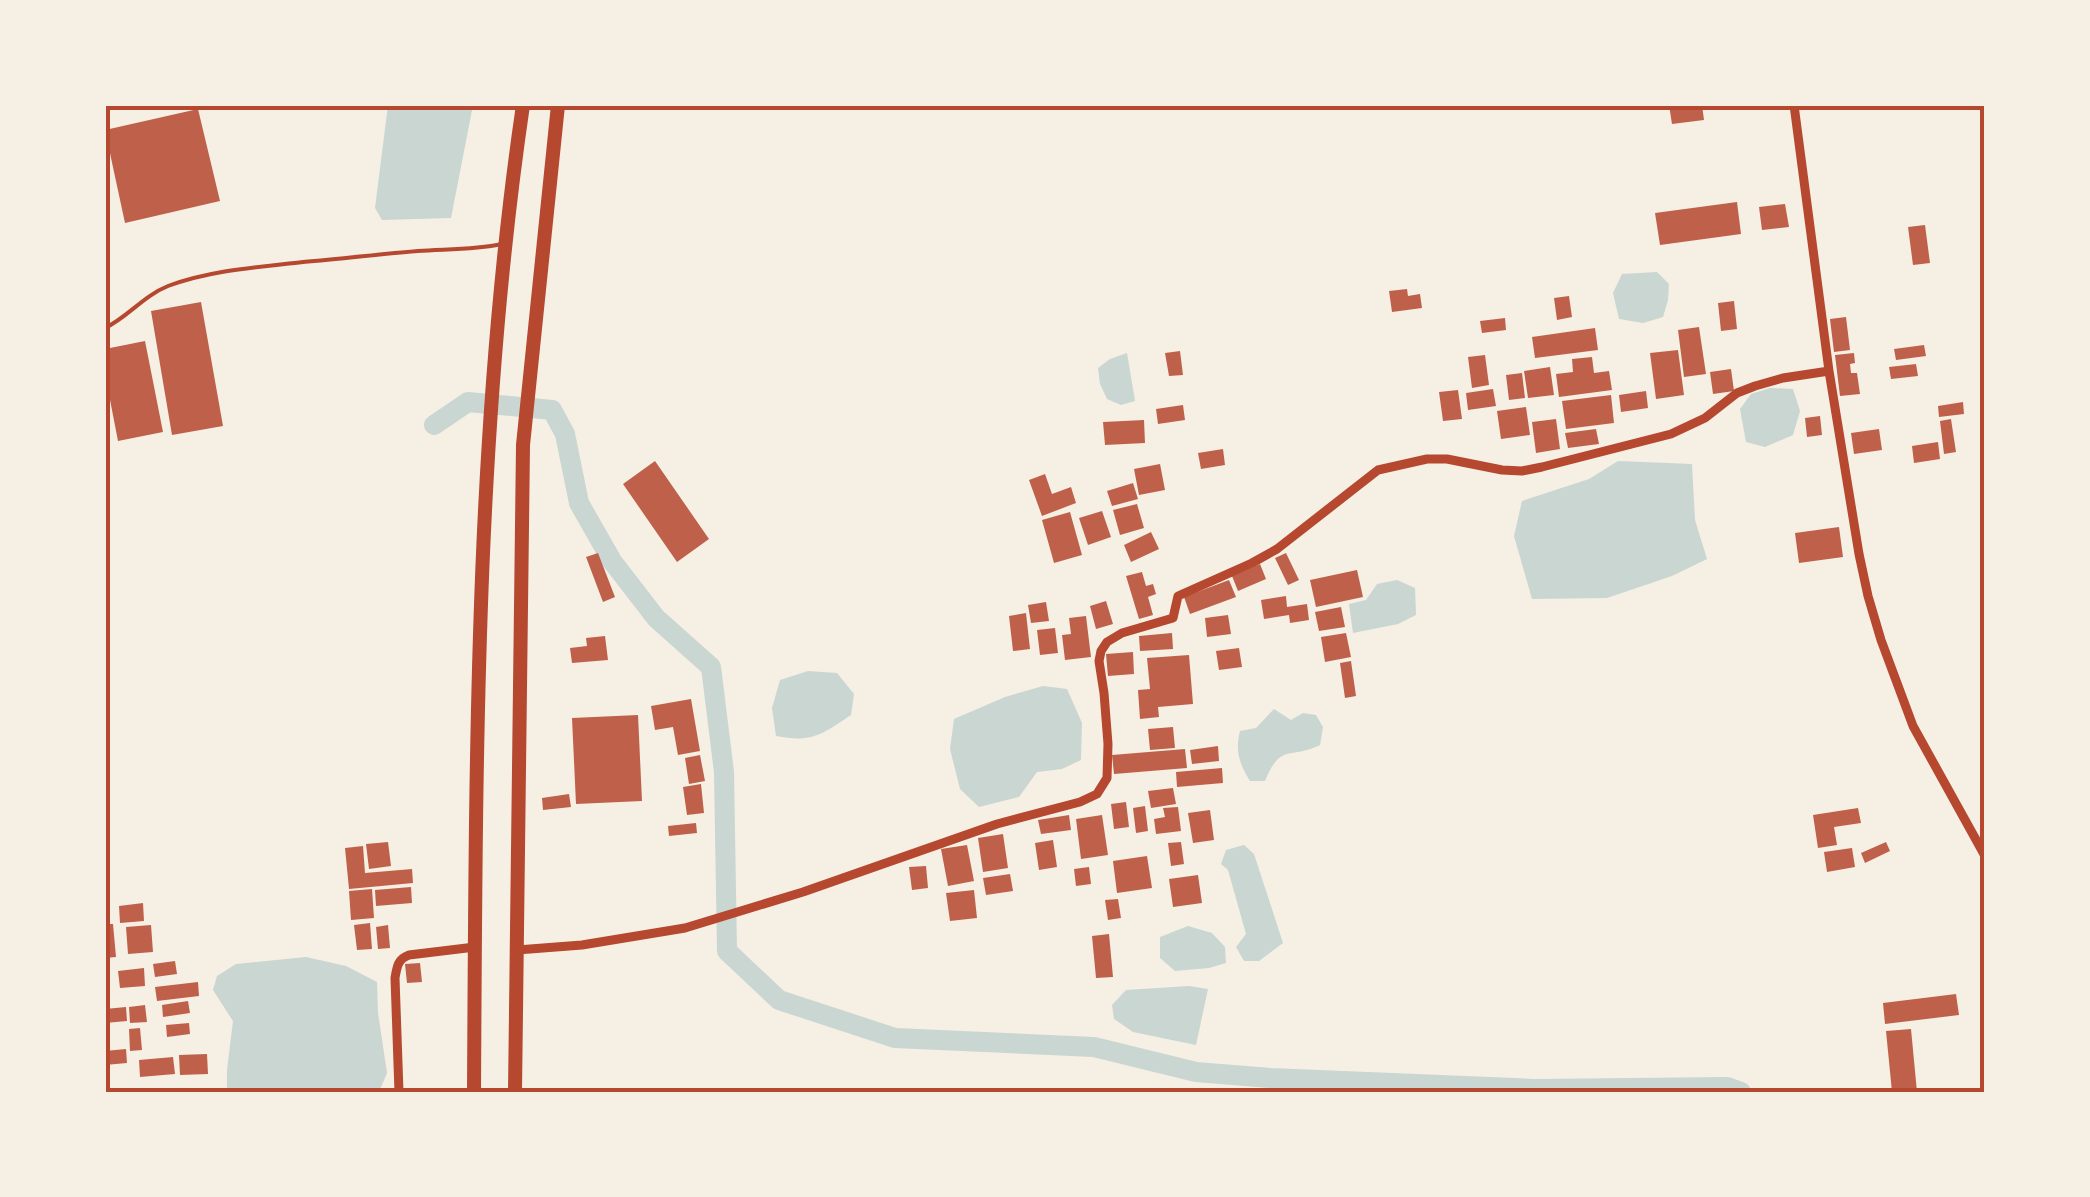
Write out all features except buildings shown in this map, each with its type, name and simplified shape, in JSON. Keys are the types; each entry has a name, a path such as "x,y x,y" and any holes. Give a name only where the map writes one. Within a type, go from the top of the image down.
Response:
{"highway":[{"path":"474,1092 480,604 506,244 523,105"},
{"path":"515,1092 523,444 558,105"}],"street":[{"path":"1794,105 1829,371 1859,554 1881,640 1913,726 1985,856"},
{"path":"517,950 582,945 684,928 822,886 997,824 1080,802 1097,794 1107,778 1098,662 1107,642 1122,633 1173,618 1178,596 1277,549 1378,470 1427,459 1522,471 1558,464 1671,434 1754,386 1829,371"},
{"path":"399,1092 397,965 408,955 475,947"}],"lane":[{"path":"105,328 166,287 194,279 244,269 506,244"}],"shaded area":[{"path":"388,105 473,105 451,218 382,220 375,208"},
{"path":"1657,272 1669,284 1663,317 1643,323 1619,319 1613,293 1622,274"},
{"path":"1127,353 1135,401 1121,405 1107,399 1098,368"},
{"path":"1770,388 1793,389 1800,411 1793,435 1765,447 1746,442 1740,409 1751,394"},
{"path":"1618,461 1692,464 1695,520 1707,559 1672,576 1607,598 1532,599 1514,536 1522,501 1589,479"},
{"path":"1397,580 1415,588 1416,615 1398,624 1353,633 1349,604 1366,600 1377,584"},
{"path":"808,671 837,673 854,694 851,715 816,736 776,736 772,708 780,680"},
{"path":"1043,686 1067,689 1082,723 1081,760 1062,769 1037,772 1019,797 979,807 960,789 950,749 954,719"},
{"path":"1274,709 1291,720 1303,713 1316,715 1323,727 1320,745 1282,756 1265,781 1250,781 1239,757 1240,731 1256,728"},
{"path":"1244,845 1254,854 1283,943 1259,961 1244,961 1236,947 1246,934 1228,870 1221,864 1226,850"},
{"path":"1188,926 1212,933 1225,947 1226,963 1175,971 1160,958 1160,937"},
{"path":"306,957 346,966 377,982 387,1073 379,1092 227,1092 233,1021 213,990 217,976 236,964"},
{"path":"1189,986 1208,989 1196,1045 1133,1032 1114,1019 1112,1005 1126,990"}],"waterway":[{"path":"434,425 468,402 552,410 565,434 579,503 612,561 656,618 711,667 724,772 727,951 779,1000 895,1038 1094,1047 1196,1072 1535,1089 1727,1087 1741,1092"}]}
